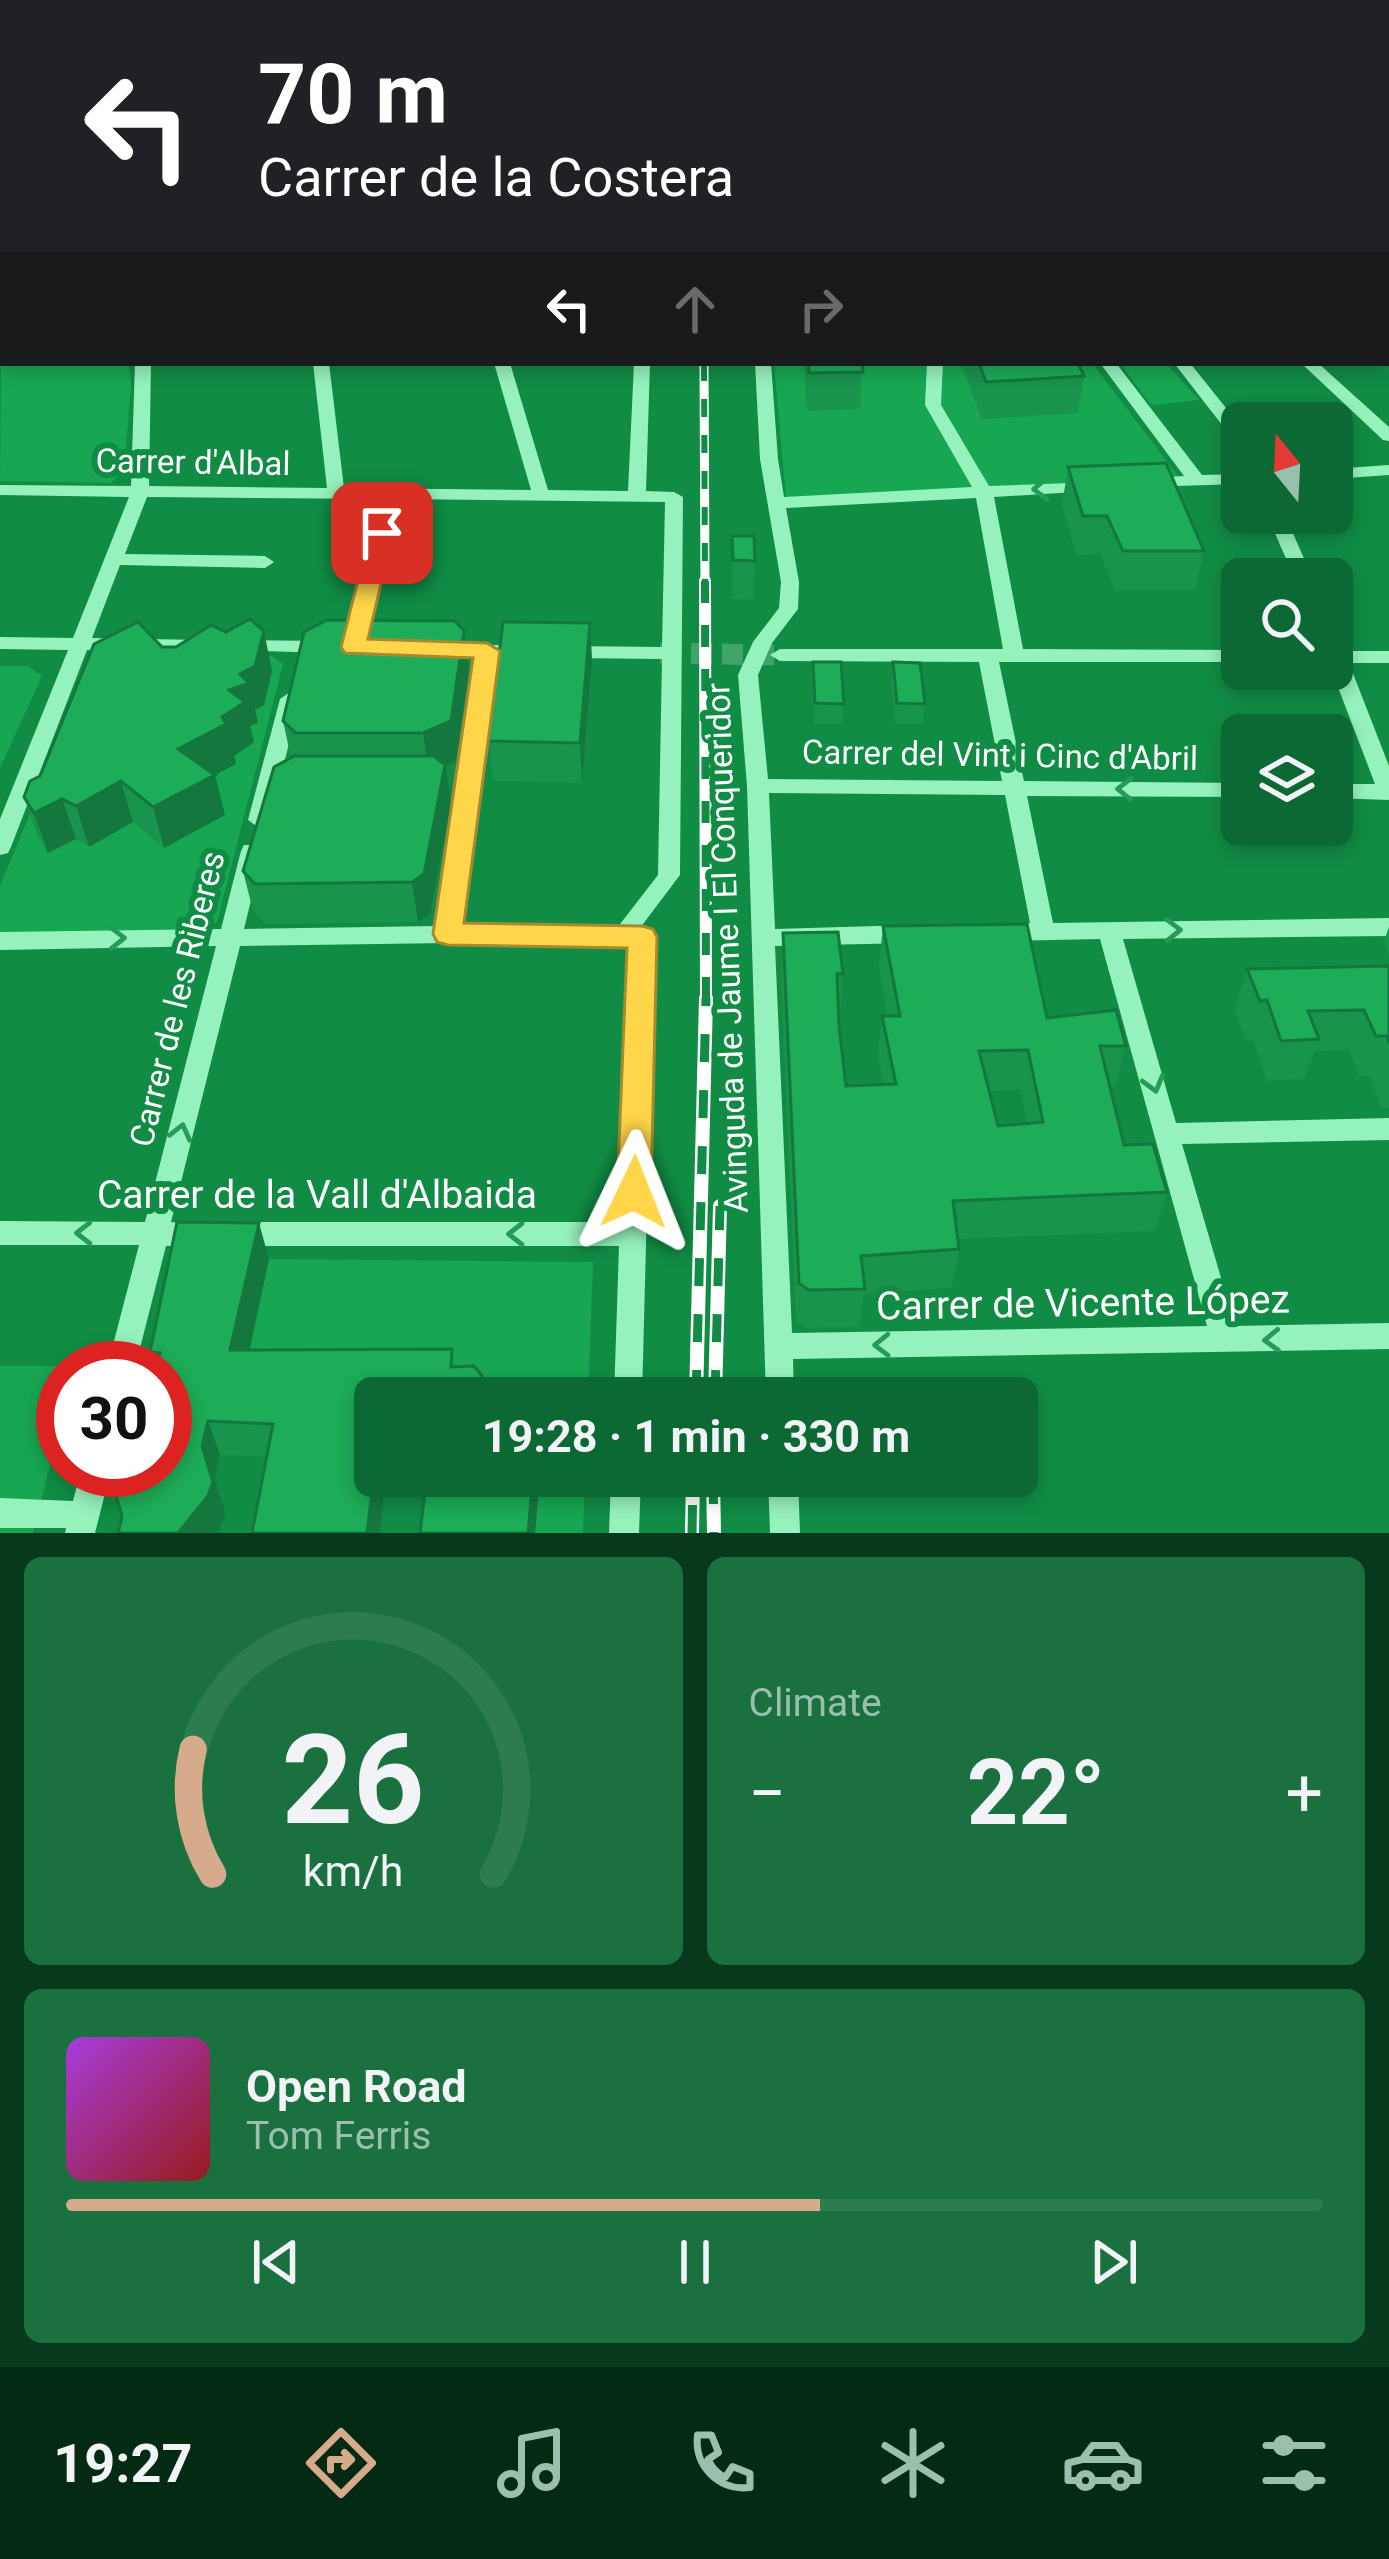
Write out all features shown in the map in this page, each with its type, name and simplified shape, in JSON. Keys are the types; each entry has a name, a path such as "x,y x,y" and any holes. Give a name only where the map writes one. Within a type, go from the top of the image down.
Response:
{"street":[{"path":"2,838 140,491 143,366"},
{"path":"321,366 336,494"},
{"path":"503,366 542,496"},
{"path":"637,497 643,366"},
{"name":"Avinguda de Jaume I El Conqueridor","path":"763,366 769,460 789,596 788,609 763,642 748,675 758,786 779,1377"},
{"path":"935,366 934,405 984,492 1014,656"},
{"path":"1110,366 1197,481"},
{"path":"1184,366 1221,412"},
{"path":"1312,366 1389,436"},
{"path":"1353,473 1389,470"},
{"path":"1135,484 1221,480"},
{"path":"777,503 1114,485"},
{"name":"Carrer d'Albal","path":"0,490 674,497"},
{"path":"354,647 391,495"},
{"name":"Avinguda de Jaume I El Conqueridor","path":"633,937 636,911 662,892 669,874 666,648 674,497"},
{"path":"111,559 266,562"},
{"path":"467,639 666,648 487,651 425,649 467,639"},
{"path":"0,643 377,648"},
{"name":"Carrer de les Riberes","path":"129,1341 230,936 279,785 303,647"},
{"path":"448,934 458,785 487,651"},
{"path":"1353,654 1389,657"},
{"path":"780,655 1221,656"},
{"path":"988,656 1043,932"},
{"path":"1348,690 1389,792 1353,791"},
{"name":"Carrer del Vint i Cinc d'Abril","path":"758,786 1221,790"},
{"path":"973,933 1389,927"},
{"path":"1109,931 1225,1341"},
{"path":"0,940 448,934 633,937 629,1377"},
{"path":"762,938 926,934"},
{"path":"1169,1134 1389,1130"},
{"name":"Carrer de la Vall d'Albaida","path":"0,1233 633,1234"},
{"name":"Carrer de Vicente López","path":"778,1346 1389,1336"},
{"path":"624,1533 625,1497"},
{"path":"784,1497 785,1533"},
{"path":"0,1513 73,1523"}],"green space":[{"path":"1,366 129,366 124,471 111,483 0,481"},
{"path":"774,366 1094,366 1181,480 786,499"},
{"path":"1122,366 1169,366 1199,400 1151,405"},
{"path":"104,656 271,656 283,664 217,922 199,934 0,934 0,886 92,664"},
{"path":"0,666 28,666 42,676 0,768"},
{"path":"269,1259 593,1262 589,1377 354,1377 354,1391 242,1384"},
{"path":"0,1366 36,1366 36,1497 42,1497 33,1533 0,1533"},
{"path":"538,1497 584,1497 583,1533 535,1533"}],"building":[{"path":"808,366 862,366 863,372 809,373"},
{"path":"980,366 1079,366 1084,376 986,382"},
{"path":"1166,463 1204,551 1123,551 1107,516 1083,516 1068,467"},
{"path":"732,536 754,536 755,561 733,560"},
{"path":"250,619 264,631 255,666 240,674 249,683 229,690 245,702 222,717 226,724 178,749 215,775 153,807 121,781 76,806 62,799 34,813 24,797 30,781 40,776 94,644 138,622 162,647 176,647 211,625 226,632"},
{"path":"327,620 455,621 464,631 451,721 423,733 296,733 283,721 304,632"},
{"path":"503,622 590,623 580,743 488,741"},
{"path":"813,662 841,662 844,704 815,703"},
{"path":"893,662 920,663 925,704 897,703"},
{"path":"294,756 434,756 445,765 424,874 412,882 255,884 243,871 274,767"},
{"path":"1027,924 1047,1018 1116,1010 1126,1046 1100,1046 1124,1145 1153,1144 1167,1192 953,1201 959,1249 861,1256 865,1289 809,1290 799,1283 783,933 838,932 843,974 837,974 839,1026 846,1086 896,1084 882,1016 900,1016 883,926","holes":["1028,1050 1043,1122 998,1126 979,1051"]},
{"path":"1389,966 1389,1043 1387,1036 1376,1036 1364,1010 1308,1011 1319,1039 1281,1041 1267,1000 1260,1001 1247,969"},
{"path":"177,1222 259,1223 230,1350 452,1349 451,1367 474,1366 483,1377 354,1377 354,1497 371,1497 367,1533 252,1533 273,1424 208,1421 202,1446 213,1482 208,1496 178,1533 118,1533 122,1517 117,1497 192,1497 192,1341 152,1341"},
{"path":"424,1497 531,1497 528,1533 420,1533"}],"tunnel":[{"path":"660,653 780,655"}],"railway":[{"path":"704,366 705,584"},
{"path":"705,581 706,998"},
{"path":"697,1377 706,998"},
{"path":"716,1377 720,1206"},
{"path":"692,1533 693,1497"},
{"path":"713,1497 714,1533"}],"route":[{"path":"382,533 354,647 487,651 448,934 642,937 634,1192"}]}
